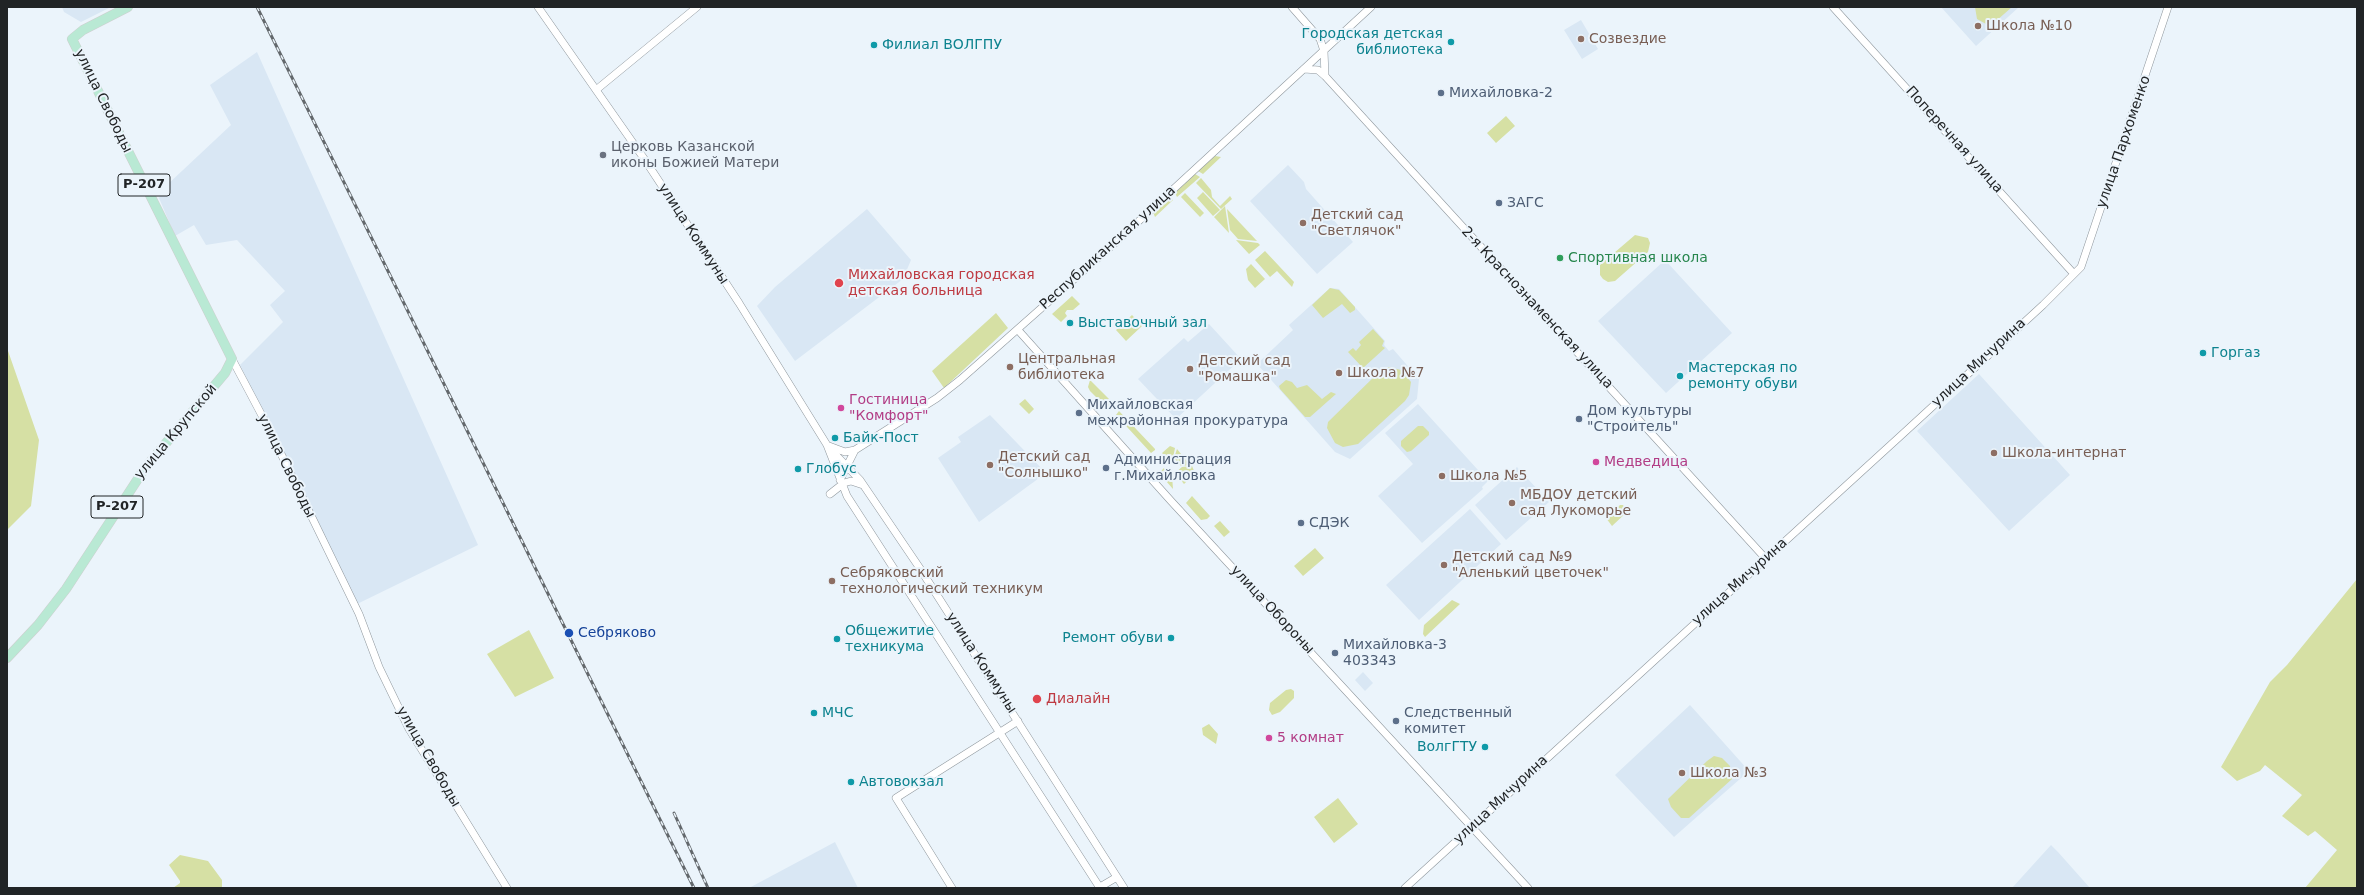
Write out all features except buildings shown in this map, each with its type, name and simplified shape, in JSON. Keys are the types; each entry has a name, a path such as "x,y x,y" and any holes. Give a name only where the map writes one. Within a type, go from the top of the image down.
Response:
{"main road":[{"name":"улица Свободы","path":"128,7 83,30 72,39 232,360"},
{"name":"улица Крупской","path":"7,658 66,589 144,468 225,373 232,360"}],"street":[{"name":"улица Коммуны","path":"538,7 596,90 730,290 827,445 863,485 919,567 1124,888"},
{"path":"596,90 697,7"},
{"path":"1292,7 1320,39 1324,51 1325,76"},
{"name":"Республиканская улица","path":"847,496 839,493 830,494 841,482 846,467 855,450 937,398 1018,330 1371,7"},
{"name":"Поперечная улица","path":"1833,7 2074,274"},
{"name":"улица Пархоменко","path":"2074,274 2081,267 2168,7"},
{"path":"1320,39 1336,40"},
{"path":"1304,69 1318,70 1325,76"},
{"name":"2-я Краснознаменская улица","path":"1325,76 1766,559"},
{"name":"улица Мичурина","path":"1405,888 1766,559 2074,274"},
{"name":"улица Обороны","path":"1018,330 1176,506 1528,888"},
{"name":"улица Свободы","path":"232,360 268,427 359,614 380,667 408,729 507,888"},
{"name":"улица Коммуны","path":"827,445 847,496 1001,732 1100,888"},
{"path":"827,445 845,452 855,450"},
{"path":"841,482 851,481 863,485"},
{"path":"847,496 848,489 852,486 863,485"},
{"path":"952,888 896,798 1018,721"},
{"path":"1100,888 1117,877"}],"shaded area":[{"path":"62,7 111,7 81,22 64,12"},
{"name":"Школа №10","path":"1941,7 2019,7 1976,46"},
{"name":"Созвездие","path":"1581,20 1598,49 1582,59 1564,30"},
{"path":"257,52 478,545 355,605 240,365 283,322 270,305 285,291 237,240 206,245 194,225 175,236 159,198 167,185 231,125 210,85"},
{"name":"Детский сад \"Светлячок\"","path":"1288,165 1304,182 1306,189 1353,242 1317,274 1250,201"},
{"name":"Михайловская городская детская больница","path":"867,209 911,260 903,279 795,361 757,306 775,287"},
{"path":"1665,260 1732,333 1666,393 1598,321"},
{"name":"Школа №7","path":"1330,288 1339,289 1385,341 1384,345 1389,351 1393,349 1419,379 1417,399 1350,459 1335,452 1257,364 1293,330 1289,325"},
{"name":"Детский сад \"Ромашка\"","path":"1209,324 1241,359 1176,419 1138,379 1184,338 1188,342"},
{"name":"Школа-интернат","path":"1979,374 2070,475 2009,531 1917,431"},
{"name":"Школа №5","path":"1418,404 1488,481 1482,487 1483,489 1422,543 1378,496 1413,464 1385,433"},
{"name":"Детский сад \"Солнышко\"","path":"990,415 1046,473 979,522 938,458 961,442 958,437"},
{"name":"МБДОУ детский сад Лукоморье","path":"1517,467 1549,502 1506,540 1475,505"},
{"name":"Детский сад №9 \"Аленький цветочек\"","path":"1470,509 1501,544 1419,620 1386,585"},
{"path":"1363,672 1373,683 1365,691 1355,680"},
{"name":"Школа №3","path":"1690,705 1749,771 1674,837 1615,775"},
{"path":"835,842 858,888 749,888"},
{"path":"2051,845 2090,888 2012,888"}],"green space":[{"path":"1975,7 2012,7 1996,21 1986,24 1977,19"},
{"path":"1506,116 1515,126 1496,143 1487,133"},
{"path":"1215,156 1221,157 1203,174 1198,171"},
{"path":"1195,174 1200,177 1177,197 1175,193"},
{"path":"1201,178 1211,190 1212,197 1220,206 1230,196 1232,199 1221,209 1196,183"},
{"path":"1203,192 1220,210 1213,216 1197,198"},
{"path":"1185,193 1204,213 1200,217 1181,197"},
{"path":"1169,197 1173,200 1155,217 1153,212"},
{"path":"1225,206 1229,233 1214,217"},
{"path":"1227,209 1257,241 1238,239 1230,230"},
{"path":"1635,235 1648,238 1650,243 1648,252 1615,281 1608,282 1603,279 1600,275 1600,265"},
{"path":"1236,240 1258,243 1260,245 1249,254"},
{"path":"1265,251 1294,282 1292,287 1277,271 1270,277 1255,260"},
{"path":"1251,264 1265,279 1255,288 1248,280 1246,269"},
{"path":"1330,288 1339,290 1355,307 1355,310 1350,313 1342,304 1323,318 1312,305"},
{"path":"1072,296 1080,304 1073,310 1067,310 1065,313 1067,316 1061,322 1052,314"},
{"path":"996,313 1008,328 944,388 932,371"},
{"path":"1132,315 1142,326 1126,341 1116,330"},
{"path":"1373,329 1384,341 1382,346 1385,348 1363,368 1348,352 1353,348 1356,351 1361,345 1359,342"},
{"path":"7,348 39,440 31,506 7,530"},
{"path":"1389,367 1401,370 1411,382 1409,395 1405,401 1358,444 1343,447 1335,443 1327,428 1328,422 1379,372"},
{"path":"1090,380 1114,404 1112,409 1108,409 1090,391 1088,387"},
{"path":"1286,380 1292,382 1297,388 1307,385 1322,399 1331,392 1336,394 1310,417 1305,417 1280,389 1279,386"},
{"path":"1025,399 1034,409 1029,414 1019,404"},
{"path":"1119,411 1155,450 1151,453 1116,415"},
{"path":"1418,426 1423,426 1429,432 1429,435 1411,451 1407,452 1401,446 1401,441"},
{"path":"1170,446 1175,448 1173,458 1169,461 1162,453"},
{"path":"1177,449 1190,465 1181,466 1174,458"},
{"path":"1192,466 1195,473 1184,484 1175,473 1182,467"},
{"path":"1164,468 1172,476 1173,489 1159,473"},
{"path":"1192,496 1210,516 1207,519 1201,520 1186,503"},
{"path":"1620,505 1623,505 1627,512 1612,526 1606,518"},
{"path":"1220,521 1230,532 1224,537 1214,526"},
{"path":"1315,548 1324,558 1303,576 1294,566"},
{"path":"2357,579 2357,888 2305,888 2337,850 2315,831 2308,836 2282,816 2302,795 2265,765 2260,771 2237,781 2221,767 2270,682 2287,665"},
{"path":"1452,600 1460,604 1425,637 1423,634 1424,625"},
{"path":"529,630 554,678 515,697 487,654"},
{"path":"1291,689 1294,691 1294,698 1280,712 1272,715 1269,710 1270,703 1286,690"},
{"path":"1209,724 1218,734 1216,744 1203,735 1202,728"},
{"path":"1714,756 1722,758 1730,766 1732,779 1689,818 1681,818 1671,807 1668,799"},
{"path":"1338,798 1358,824 1334,843 1314,817"},
{"path":"180,855 208,861 222,880 222,888 173,888 180,883 180,881 169,865"}],"railway":[{"path":"257,7 694,888"},
{"path":"674,813 708,888"}],"place":[{"name":"Школа №10","path":"1978,26"},
{"name":"Созвездие","path":"1581,39"},
{"name":"Городская детская библиотека","path":"1451,42"},
{"name":"Филиал ВОЛГПУ","path":"874,45"},
{"name":"Михайловка-2","path":"1441,93"},
{"name":"Церковь Казанской иконы Божией Матери","path":"603,155"},
{"name":"ЗАГС","path":"1499,203"},
{"name":"Детский сад \"Светлячок\"","path":"1303,223"},
{"name":"Спортивная школа","path":"1560,258"},
{"name":"Михайловская городская детская больница","path":"839,283"},
{"name":"Выставочный зал","path":"1070,323"},
{"name":"Горгаз","path":"2203,353"},
{"name":"Центральная библиотека","path":"1010,367"},
{"name":"Детский сад \"Ромашка\"","path":"1190,369"},
{"name":"Школа №7","path":"1339,373"},
{"name":"Мастерская по ремонту обуви","path":"1680,376"},
{"name":"Гостиница \"Комфорт\"","path":"841,408"},
{"name":"Михайловская межрайонная прокуратура","path":"1079,413"},
{"name":"Дом культуры \"Строитель\"","path":"1579,419"},
{"name":"Байк-Пост","path":"835,438"},
{"name":"Школа-интернат","path":"1994,453"},
{"name":"Медведица","path":"1596,462"},
{"name":"Детский сад \"Солнышко\"","path":"990,465"},
{"name":"Администрация г.Михайловка","path":"1106,468"},
{"name":"Глобус","path":"798,469"},
{"name":"Школа №5","path":"1442,476"},
{"name":"МБДОУ детский сад Лукоморье","path":"1512,503"},
{"name":"СДЭК","path":"1301,523"},
{"name":"Детский сад №9 \"Аленький цветочек\"","path":"1444,565"},
{"name":"Себряковский технологический техникум","path":"832,581"},
{"name":"Себряково","path":"569,633"},
{"name":"Ремонт обуви","path":"1171,638"},
{"name":"Общежитие техникума","path":"837,639"},
{"name":"Михайловка-3 403343","path":"1335,653"},
{"name":"Диалайн","path":"1037,699"},
{"name":"МЧС","path":"814,713"},
{"name":"Следственный комитет","path":"1396,721"},
{"name":"5 комнат","path":"1269,738"},
{"name":"ВолгГТУ","path":"1485,747"},
{"name":"Школа №3","path":"1682,773"},
{"name":"Автовокзал","path":"851,782"}]}
